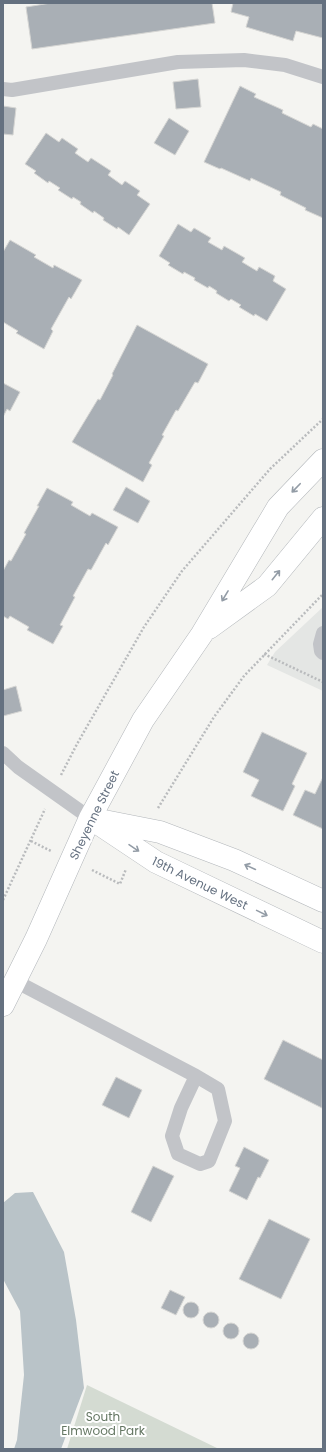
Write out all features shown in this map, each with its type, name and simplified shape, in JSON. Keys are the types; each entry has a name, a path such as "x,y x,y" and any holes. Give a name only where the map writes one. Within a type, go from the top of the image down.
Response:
{"main road":[{"name":"Sheyenne Street","path":"3,1005 39,932 90,818 143,720 202,634 278,507 323,460"},
{"name":"Sheyenne Street","path":"202,634 267,586 323,518"},
{"path":"90,818 160,832 234,860 323,901"},
{"name":"19th Avenue West","path":"90,818 156,862 323,942"}],"lane":[{"path":"3,89 12,90 178,62 244,60 285,65 323,77"},
{"path":"323,633 320,644 320,651 323,653"},
{"path":"3,753 18,767 90,818"},
{"path":"15,982 196,1076 218,1089 225,1122 209,1161 200,1164 178,1154 172,1136 180,1108 196,1076"}],"path":[{"path":"3,900 52,791 144,627 182,571 270,468 323,419"},
{"path":"166,795 214,717 244,676 323,594"},
{"path":"264,654 323,682"}],"shaded area":[{"path":"323,607 323,691 267,665 275,652"},
{"path":"33,1192 64,1252 76,1320 84,1388 61,1449 14,1449 17,1440 24,1375 20,1311 3,1279 3,1203 15,1193"}],"green space":[{"name":"South Elmwood Park","path":"87,1385 219,1449 67,1449"}],"building":[{"path":"51,3 212,3 215,23 32,49 26,7"},
{"path":"233,3 323,3 323,38 296,31 293,41 246,27 249,17 231,12"},
{"path":"198,79 201,107 176,109 173,82"},
{"path":"240,86 256,94 254,97 283,110 282,113 311,127 313,124 323,129 323,218 305,210 306,208 280,195 281,192 251,178 250,181 204,162"},
{"path":"3,106 16,108 13,135 3,134"},
{"path":"169,118 189,131 175,155 154,143"},
{"path":"46,133 59,142 62,138 78,149 75,153 88,162 91,158 111,171 108,175 122,185 125,181 140,191 137,195 150,204 129,235 118,227 117,229 103,220 104,218 94,211 93,213 80,204 81,202 73,197 72,199 58,190 60,188 49,181 48,183 34,173 36,171 25,164"},
{"path":"178,224 191,232 194,228 211,238 208,242 222,250 224,246 245,258 242,262 257,271 259,267 275,276 273,281 286,289 267,321 255,314 254,316 239,307 241,305 231,299 229,301 216,293 217,291 209,286 208,288 194,280 195,278 184,272 183,274 168,265 170,263 159,256"},
{"path":"10,240 36,255 34,257 53,268 54,265 82,280 71,299 69,297 51,329 53,331 44,349 16,333 18,331 3,322 3,252"},
{"path":"137,325 208,364 198,383 195,382 178,411 176,410 162,435 164,436 149,463 152,465 143,482 72,442 98,399 100,400"},
{"path":"3,383 20,392 10,411 7,409 3,417"},
{"path":"126,487 150,501 138,523 113,510"},
{"path":"47,488 73,502 71,505 90,516 92,513 118,527 108,545 106,543 91,570 88,569 73,596 75,597 60,625 63,626 53,644 27,630 29,627 10,616 8,619 3,616 3,571 9,560 11,561 26,534 24,533"},
{"path":"16,686 22,711 3,716 3,690"},
{"path":"262,732 307,753 292,784 295,786 283,811 251,796 259,780 243,772"},
{"path":"323,777 323,829 293,815 305,790 315,794"},
{"path":"283,1040 323,1060 322,1108 264,1079"},
{"path":"116,1077 142,1090 129,1118 102,1105"},
{"path":"244,1147 269,1160 260,1178 258,1177 247,1200 229,1191 240,1168 235,1166"},
{"path":"153,1166 174,1176 151,1222 131,1212"},
{"path":"269,1219 310,1239 281,1299 239,1279"},
{"path":"170,1290 185,1297 176,1315 161,1308"},
{"path":"188,1302 194,1302 199,1307 197,1316 194,1318 188,1318 183,1313 183,1307"},
{"path":"208,1312 214,1312 219,1317 217,1326 214,1328 208,1328 203,1323 203,1317"},
{"path":"228,1323 234,1323 239,1328 237,1337 234,1339 228,1339 223,1334 223,1328"},
{"path":"248,1333 254,1333 259,1338 257,1347 254,1349 248,1349 243,1344 243,1338"}]}
